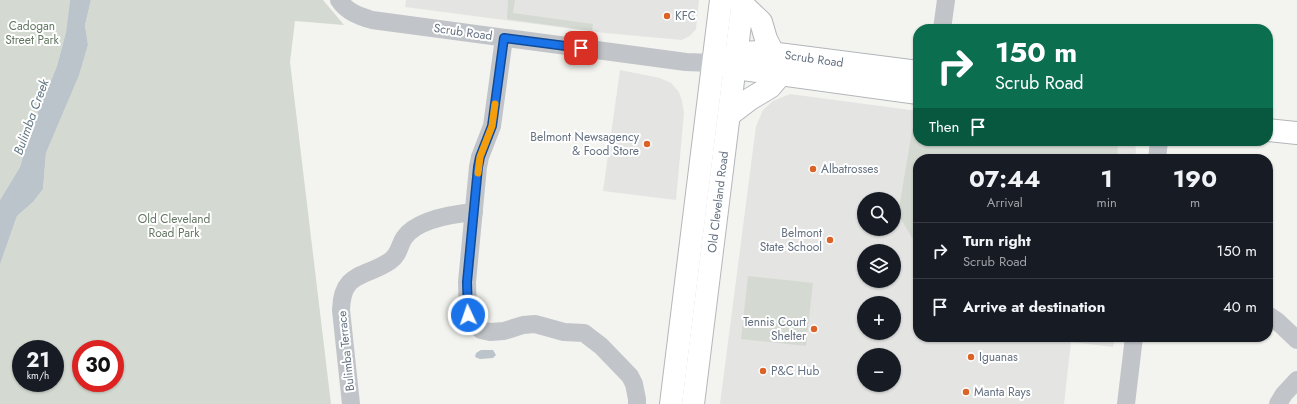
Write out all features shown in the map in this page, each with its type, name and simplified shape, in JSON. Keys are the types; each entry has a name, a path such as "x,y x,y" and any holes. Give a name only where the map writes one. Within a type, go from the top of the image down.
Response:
{"main road":[{"name":"Old Cleveland Road","path":"670,404 721,0"},
{"name":"Old Cleveland Road","path":"693,404 743,2"},
{"path":"743,2 761,22 766,39 773,53"},
{"name":"Scrub Road","path":"712,63 736,60 756,52 913,71"},
{"name":"Scrub Road","path":"736,60 782,73 913,92"},
{"path":"729,115 750,99 770,87 782,73"},
{"path":"1273,131 1297,133"}],"street":[{"name":"Scrub Road","path":"339,0 343,6 357,16 372,20 686,62 712,63"},
{"path":"943,24 946,0"},
{"path":"504,38 492,126 480,157 467,282 468,315 473,324 481,330 490,332 504,331 523,325 536,324 564,332 584,333 601,346 630,376 634,384 637,404"},
{"name":"Bulimba Terrace","path":"351,404 341,310 341,297 345,287 362,274 396,256 405,237 413,228 452,214 474,212"},
{"path":"1273,319 1297,340"},
{"path":"1126,404 1133,342"},
{"path":"1278,404 1284,394 1297,380"}],"shaded area":[{"path":"70,0 91,0 85,25 88,45 79,75 46,153 43,189 33,202 17,216 0,264 0,200 20,167 30,132 57,66 66,32"},
{"path":"406,0 699,0 696,29 690,36 682,40 605,33 405,7"},
{"path":"620,70 660,78 671,83 679,92 684,113 676,200 603,191"},
{"name":"Belmont State School","path":"790,94 913,110 913,146 1135,146 1136,154 913,154 913,342 1071,342 1064,404 720,404 756,126 763,110 773,101"},
{"name":"Belmont State School","path":"1071,342 1114,342 1113,347"},
{"path":"481,350 493,350 496,355 493,358 480,359 475,357 476,353"}],"green space":[{"name":"Cadogan Street Park","path":"0,0 70,0 66,32 57,66 30,132 20,167 0,200"},
{"name":"Old Cleveland Road Park","path":"91,0 323,0 344,25 295,21 290,62 331,404 0,404 0,263 17,216 33,202 43,189 46,153 79,74 88,45 85,25"},
{"path":"508,0 515,0 513,13 593,24 592,31 507,19"},
{"path":"913,125 913,146 1118,146 1117,154 913,154 913,240 901,219 901,196"},
{"path":"748,276 813,283 806,346 741,339"}],"slow traffic":[{"path":"478,173 480,157 492,126 495,104"}],"place":[{"name":"KFC","path":"667,16"},
{"name":"Belmont Newsagency & Food Store","path":"647,144"},
{"name":"Albatrosses","path":"813,169"},
{"name":"Belmont State School","path":"830,240"},
{"name":"Tennis Court Shelter","path":"814,329"},
{"name":"Iguanas","path":"971,357"},
{"name":"P&C Hub","path":"763,371"},
{"name":"Manta Rays","path":"966,392"}],"route":[{"path":"468,315 467,282 478,167 480,157 492,126 504,38 581,48"}],"water label":[{"name":"Bulimba Creek","path":"31,117"}]}
